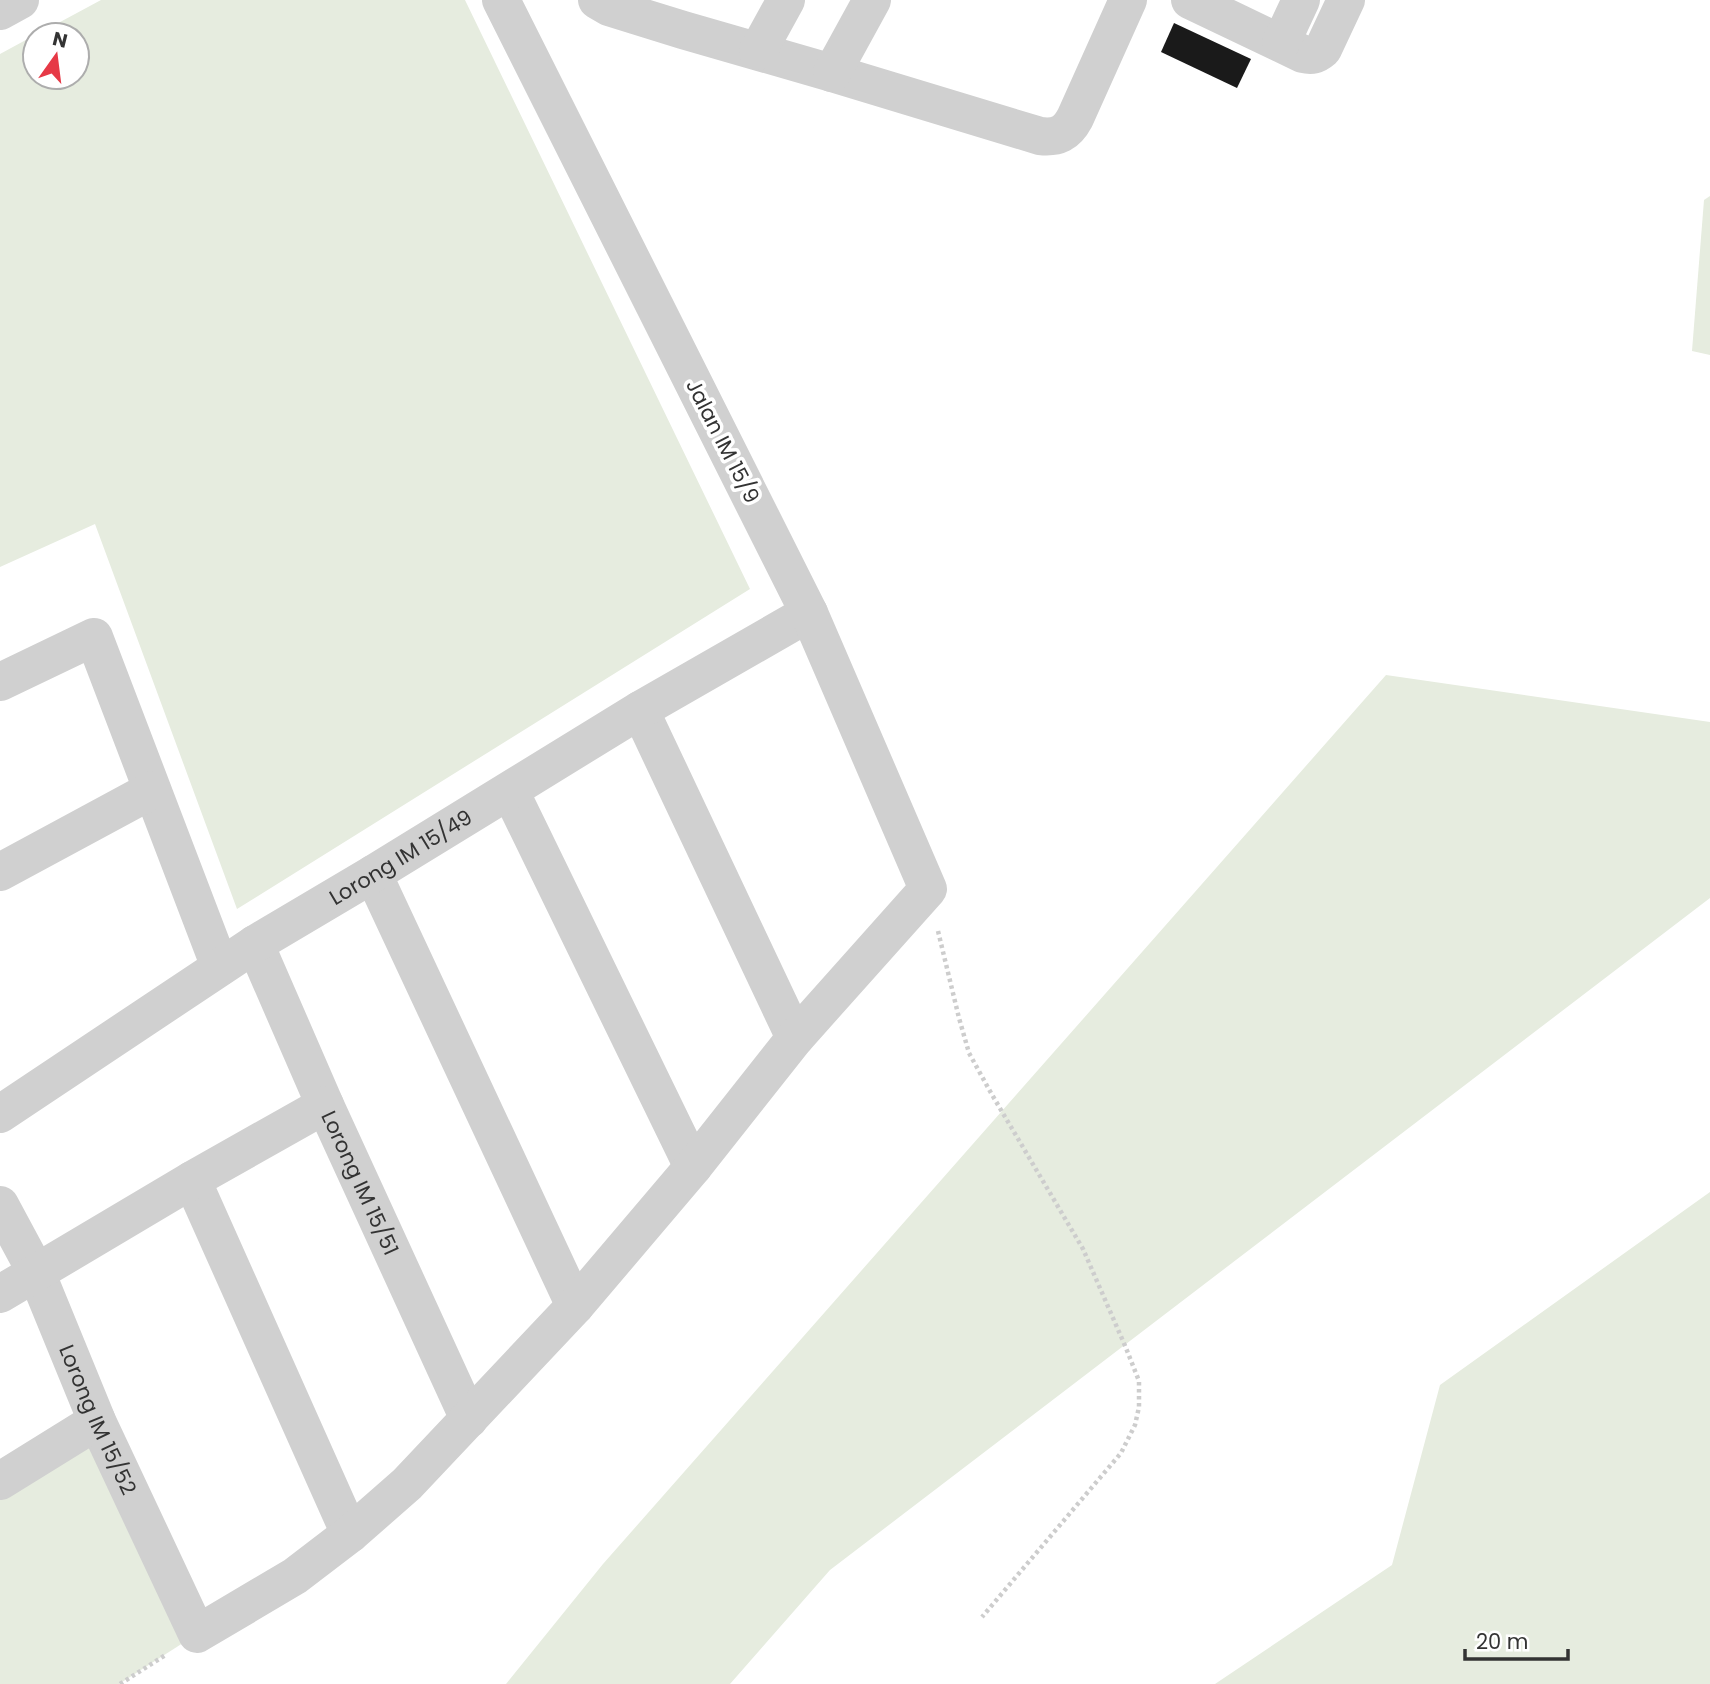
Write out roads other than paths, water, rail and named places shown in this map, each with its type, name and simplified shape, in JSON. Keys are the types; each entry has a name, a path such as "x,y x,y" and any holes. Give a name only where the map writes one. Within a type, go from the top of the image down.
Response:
{"street":[{"path":"0,10 20,0"},
{"name":"Jalan IM 15/9","path":"501,0 809,613 928,889 795,1038"},
{"path":"597,0 609,6 691,15 758,51 1053,138 1071,125 1128,0"},
{"path":"758,51 786,0"},
{"path":"832,73 872,0"},
{"path":"1190,0 1310,55 1318,54 1323,49 1346,0"},
{"path":"1281,43 1301,0"},
{"name":"Lorong IM 15/49","path":"0,1114 254,944 640,710 809,613"},
{"path":"0,682 93,637 220,967"},
{"path":"192,1180 350,1534 407,1484 575,1306 692,1167 795,1038 640,710"},
{"path":"0,873 152,790"},
{"path":"510,791 692,1167"},
{"path":"373,874 575,1306"},
{"name":"Lorong IM 15/51","path":"254,944 469,1419"},
{"path":"0,1294 325,1105"},
{"name":"Lorong IM 15/52","path":"0,1205 36,1272 97,1421 197,1634 295,1576 350,1534"},
{"path":"0,1481 97,1421"}]}
